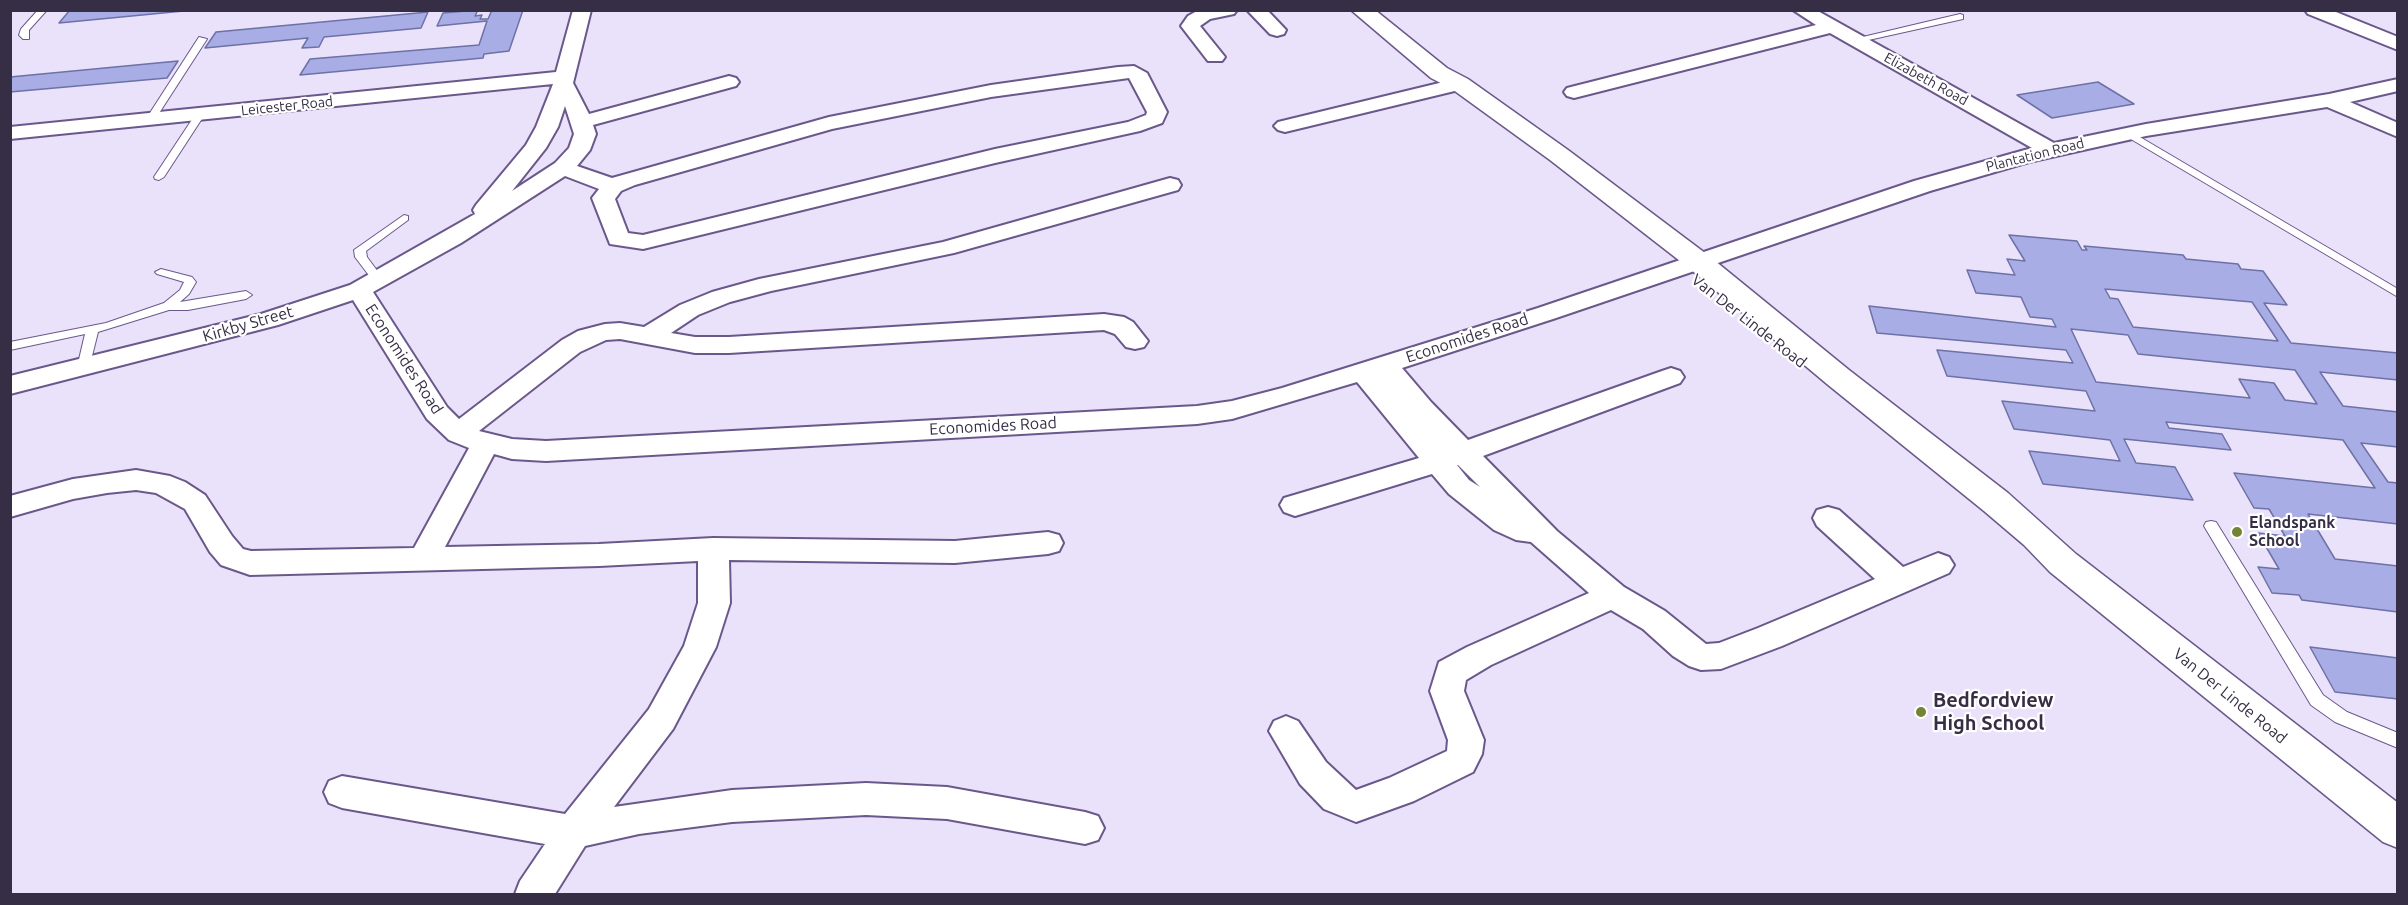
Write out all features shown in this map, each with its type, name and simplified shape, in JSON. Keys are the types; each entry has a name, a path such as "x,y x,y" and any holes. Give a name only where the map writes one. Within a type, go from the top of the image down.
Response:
{"main road":[{"name":"Van Der Linde Road","path":"1361,10 1691,265 1958,490 2023,540 2063,563 2397,829"}],"street":[{"name":"Kirkby Street","path":"471,226 535,147 547,127 563,80 582,10"},
{"path":"1215,57 1190,26 1204,15 1228,10"},
{"path":"1256,10 1277,30"},
{"name":"Elizabeth Road","path":"1802,10 2049,149"},
{"path":"2314,10 2397,44"},
{"path":"1574,92 1832,27"},
{"path":"1134,72 1140,77 1157,112 1155,119 1132,127 995,156 643,242 618,239 608,192 627,180 829,123 991,91 1134,72"},
{"name":"Leicester Road","path":"10,133 563,80"},
{"path":"563,80 582,120"},
{"path":"1286,126 1450,81"},
{"path":"547,127 729,82"},
{"name":"Plantation Road","path":"1691,265 1922,186 2049,149 2128,133 2329,100 2397,85"},
{"path":"2329,100 2397,130"},
{"name":"Kirkby Street","path":"10,385 269,320 368,285 471,226 555,174 575,156 583,142 585,134 582,120"},
{"path":"515,172 555,174 608,192"},
{"path":"648,336 689,310 721,297 768,284 868,266 946,248 1170,185"},
{"name":"Economides Road","path":"368,285 437,413 459,433 485,444 512,449 546,451 1197,415 1232,410 1374,368 1691,265"},
{"path":"459,433 571,345 587,337 613,332 695,345 729,345 1104,322 1115,323 1124,328 1135,341"},
{"path":"1374,368 1450,457 1459,487 1505,522 1546,539 1613,596 1654,620 1685,647 1701,657 1721,656 1770,637 1938,565"},
{"path":"1295,505 1450,457 1671,377"},
{"path":"423,560 485,444"},
{"path":"10,507 73,489 107,483 136,480 152,482 175,489 195,502 221,544 239,561 249,563 599,555 713,549 955,552 1048,543"},
{"path":"1828,518 1898,581"},
{"path":"534,894 573,832 661,719 700,647 714,603 713,549"},
{"path":"1287,731 1313,773 1337,798 1356,806 1382,797 1460,761 1464,754 1466,740 1447,691 1451,672 1479,656 1613,596"},
{"path":"342,792 573,832 639,818 732,806 866,800 947,803 1086,828"}],"lane":[{"path":"26,37 23,35 25,29 43,10"},
{"path":"1855,40 1960,17"},
{"path":"151,119 202,39"},
{"path":"159,177 200,114"},
{"path":"2128,133 2397,294"},
{"path":"368,285 360,250 404,218"},
{"path":"10,346 93,329 168,306 185,292 190,282 188,279 161,272"},
{"path":"168,306 188,306 246,295"},
{"path":"83,368 93,329"},
{"path":"2211,526 2317,700 2341,717 2397,741"}],"building":[{"path":"70,10 194,10 59,23"},
{"path":"478,10 475,16 482,15 480,19 488,19 492,10 523,10 509,51 484,54 483,58 300,75 310,59 479,45 487,21 437,26 443,13"},
{"path":"428,12 421,28 324,37 319,47 302,48 308,38 205,48 216,32"},
{"path":"178,61 167,78 10,92 10,77"},
{"path":"2098,82 2134,104 2052,118 2017,95"},
{"path":"2009,235 2077,241 2082,250 2087,250 2084,246 2183,255 2186,259 2238,264 2241,269 2263,271 2287,305 2264,303 2291,343 2398,353 2398,380 2320,372 2343,406 2398,412 2398,447 2361,443 2388,482 2398,483 2398,524 2308,514 2335,559 2398,566 2398,612 2302,600 2299,595 2272,593 2258,567 2279,569 2258,533 2285,536 2269,509 2254,508 2234,473 2375,488 2343,440 2166,422 2169,428 2222,434 2231,450 2124,439 2136,463 2175,467 2193,500 2043,484 2029,451 2120,461 2110,440 2014,429 2002,401 2095,411 2086,391 1947,376 1937,350 2073,363 2066,350 1877,333 1869,306 2056,327 2052,319 2030,317 2021,297 1976,293 1967,270 2015,275 2007,259 2025,261","holes":["2105,289 2252,302 2278,341 2133,327 2118,299 2110,298","2071,329 2128,335 2138,354 2295,370 2317,404 2285,400 2274,383 2239,379 2250,398 2096,382"]},
{"path":"2310,647 2398,658 2398,699 2335,692"}],"place":[{"name":"Elandspank School","path":"2237,532"},
{"name":"Bedfordview High School","path":"1921,712"}]}
